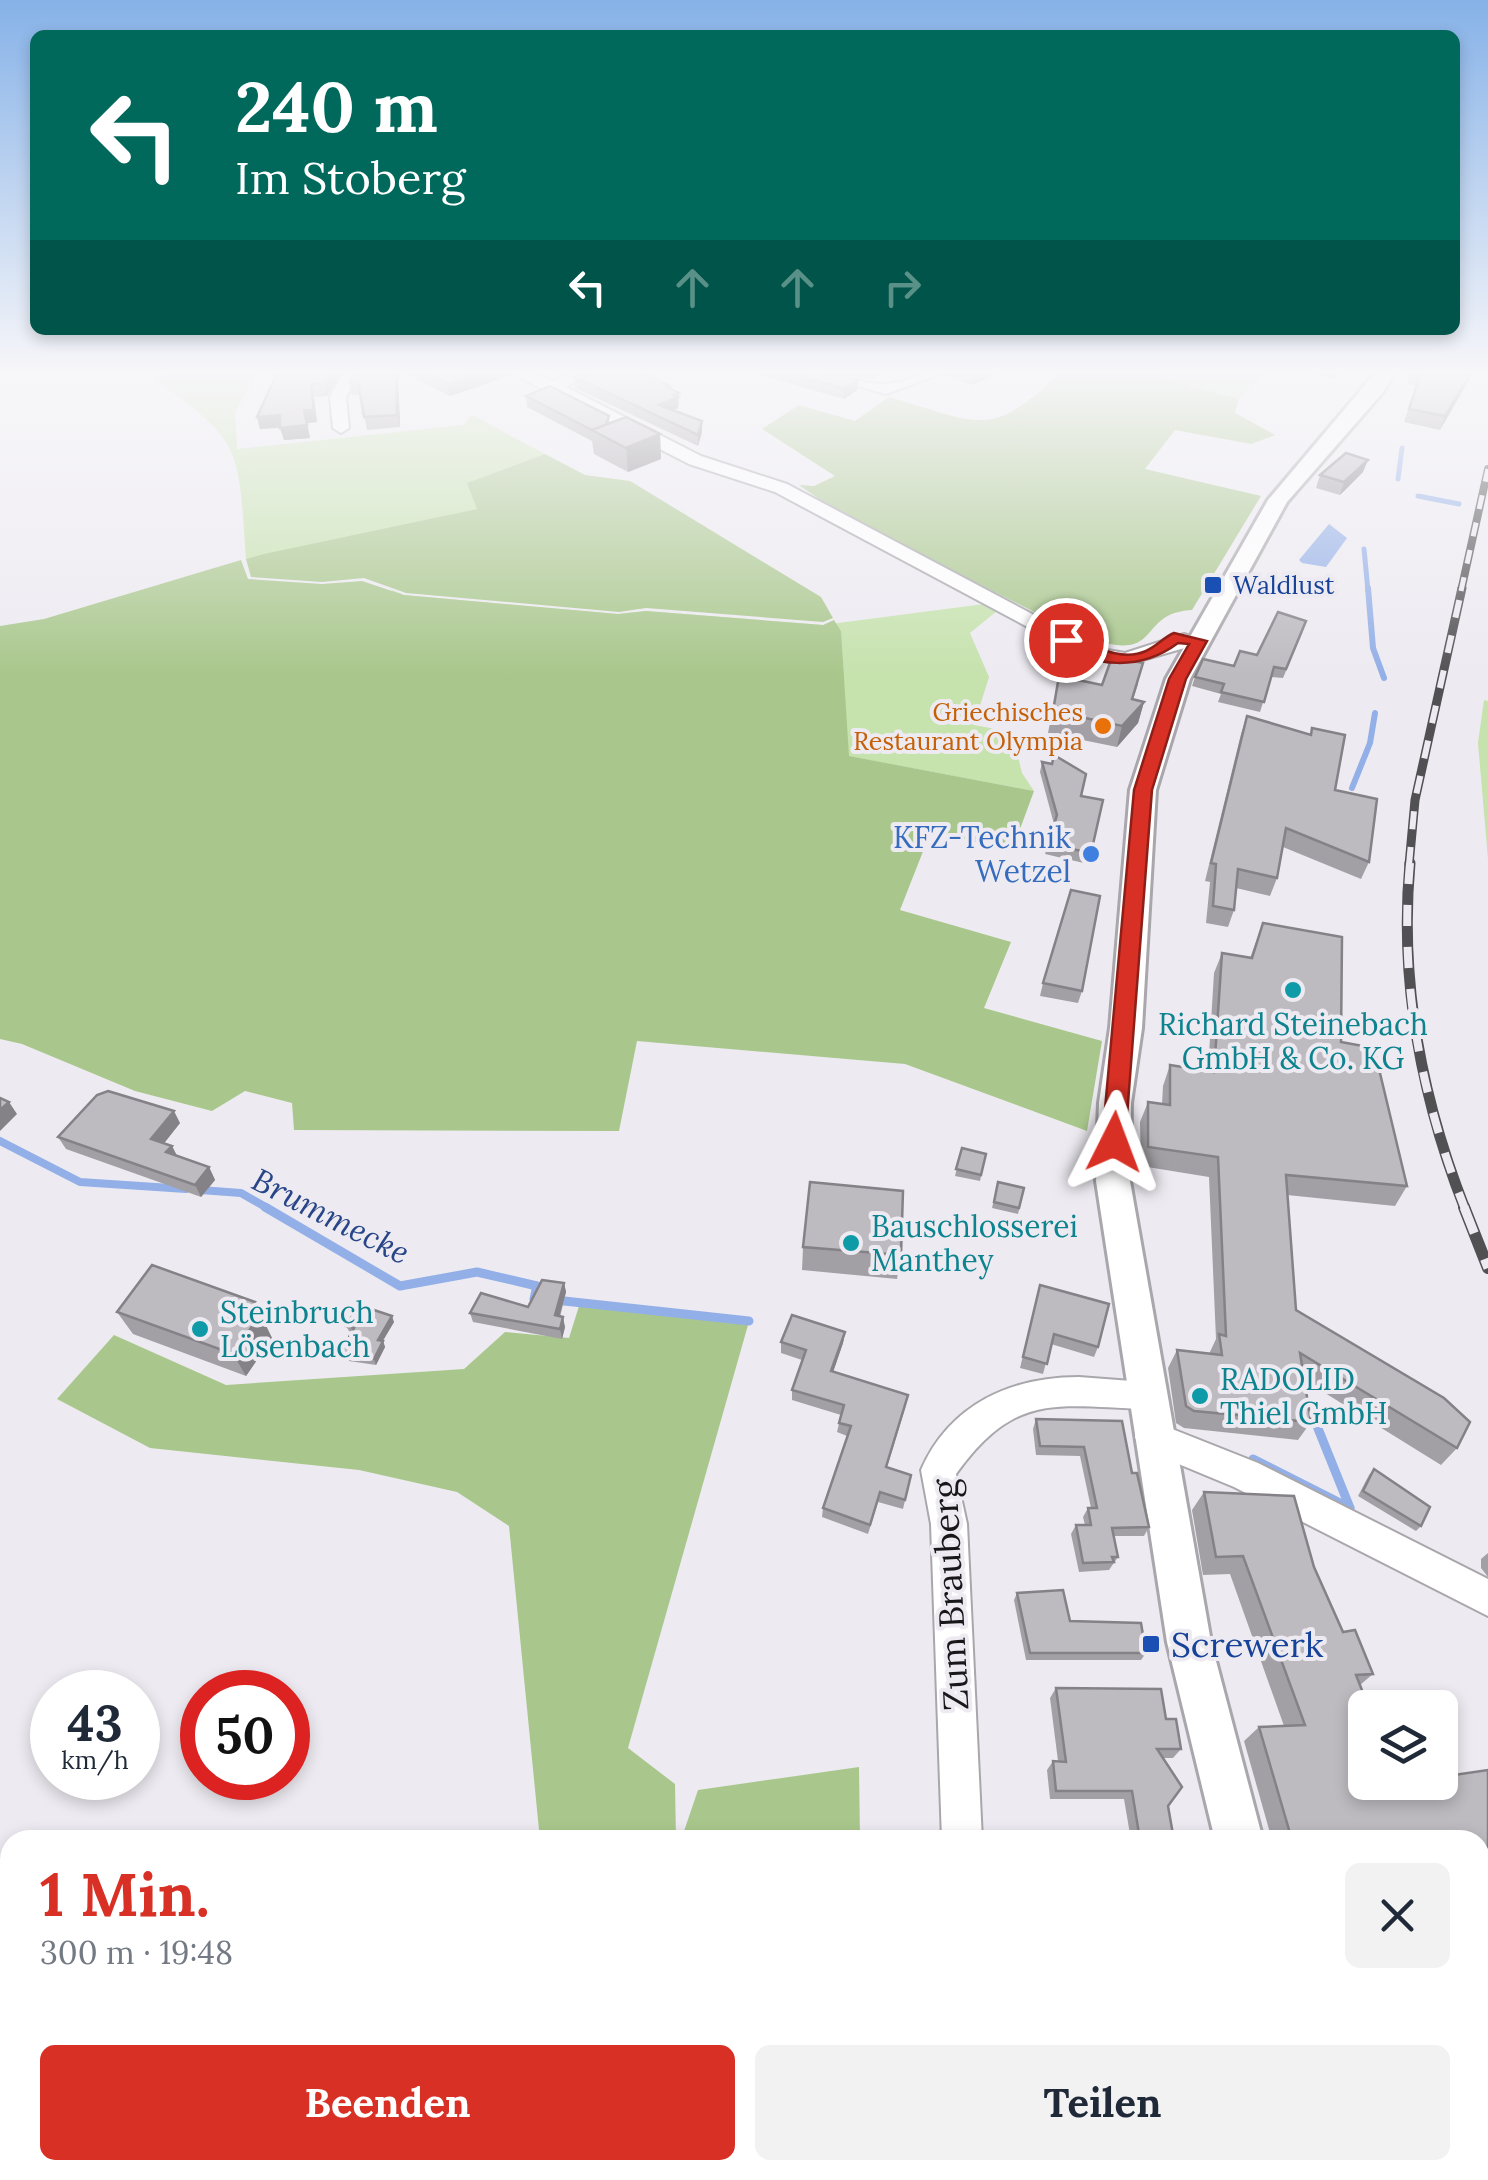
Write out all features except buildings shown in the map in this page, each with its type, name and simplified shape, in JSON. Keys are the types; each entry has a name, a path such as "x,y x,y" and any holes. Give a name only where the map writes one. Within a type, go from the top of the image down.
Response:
{"main road":[{"path":"1236,1830 1189,1642 1152,1436 1113,1181 1115,1103 1126,1028 1143,790 1178,679 1278,500 1302,473"}],"street":[{"path":"734,473 781,488 1089,652 1132,659 1152,655 1174,638 1199,641"},
{"name":"Zum Brauberg","path":"962,1830 950,1524 938,1470 976,1421 1017,1395 1054,1390 1146,1394"},
{"path":"1152,1436 1246,1475 1488,1598"}],"green space":[{"path":"237,473 495,473 468,483 478,509 246,559"},
{"path":"495,473 581,473 630,481 821,597 833,618 823,622 646,608 619,612 406,593 364,578 322,582 251,577 246,559 477,509 467,483"},
{"path":"830,473 1161,473 1261,496 1192,610 1174,613 1138,643 1125,645 1078,634 842,515 799,485 814,486 835,476"},
{"path":"241,560 248,579 322,584 362,581 404,595 618,614 646,611 823,625 834,620 841,631 849,756 1034,791 1012,851 931,831 900,910 1011,942 984,1008 1102,1041 1087,1131 905,1064 637,1041 619,1131 294,1130 292,1103 245,1091 212,1111 135,1091 22,1044 0,1039 0,626 44,619"},
{"path":"390,589 404,595 618,614 646,611 823,625 984,604 997,611 970,633 989,677 974,725 1012,732 1022,773 1034,791 821,751 762,872"},
{"path":"1484,700 1488,701 1488,859 1478,743"},
{"path":"579,1306 748,1325 628,1748 675,1784 676,1830 539,1830 509,1526 457,1492 359,1470 150,1448 57,1399 114,1335 226,1385 464,1369 505,1332 569,1338"},
{"path":"859,1767 860,1830 684,1830 698,1790"}],"water":[{"path":"1329,524 1347,538 1326,567 1302,563 1299,560"}],"waterway":[{"path":"1398,479 1399,473"},
{"path":"1418,496 1459,504"},
{"path":"1364,549 1368,591"},
{"path":"1368,588 1373,648 1384,678"},
{"path":"1352,788 1370,743 1375,713"},
{"name":"Brummecke","path":"0,1141 80,1182 186,1189"},
{"name":"Brummecke","path":"200,1190 241,1193 269,1209"},
{"name":"Brummecke","path":"265,1207 400,1286 477,1272 537,1286 534,1299 541,1299"},
{"name":"Brummecke","path":"555,1300 749,1321"},
{"name":"Brummecke","path":"1253,1459 1350,1508 1317,1426"}],"railway":[{"path":"1461,591 1487,473"},
{"path":"1409,865 1415,800 1462,588"},
{"path":"1410,863 1408,952 1417,1039 1436,1125 1465,1209"},
{"path":"1464,1207 1488,1268"}],"place":[{"name":"Waldlust","path":"1213,585"},
{"name":"Griechisches Restaurant Olympia","path":"1103,726"},
{"name":"KFZ-Technik Wetzel","path":"1091,854"},
{"name":"Richard Steinebach GmbH & Co. KG","path":"1293,990"},
{"name":"Bauschlosserei Manthey","path":"851,1243"},
{"name":"Steinbruch Lösenbach","path":"200,1329"},
{"name":"RADOLID Thiel GmbH","path":"1200,1396"},
{"name":"Screwerk","path":"1151,1644"}],"route":[{"path":"1066,640 1100,656 1132,659 1152,655 1174,638 1199,641 1178,679 1143,790 1114,1142"}]}
